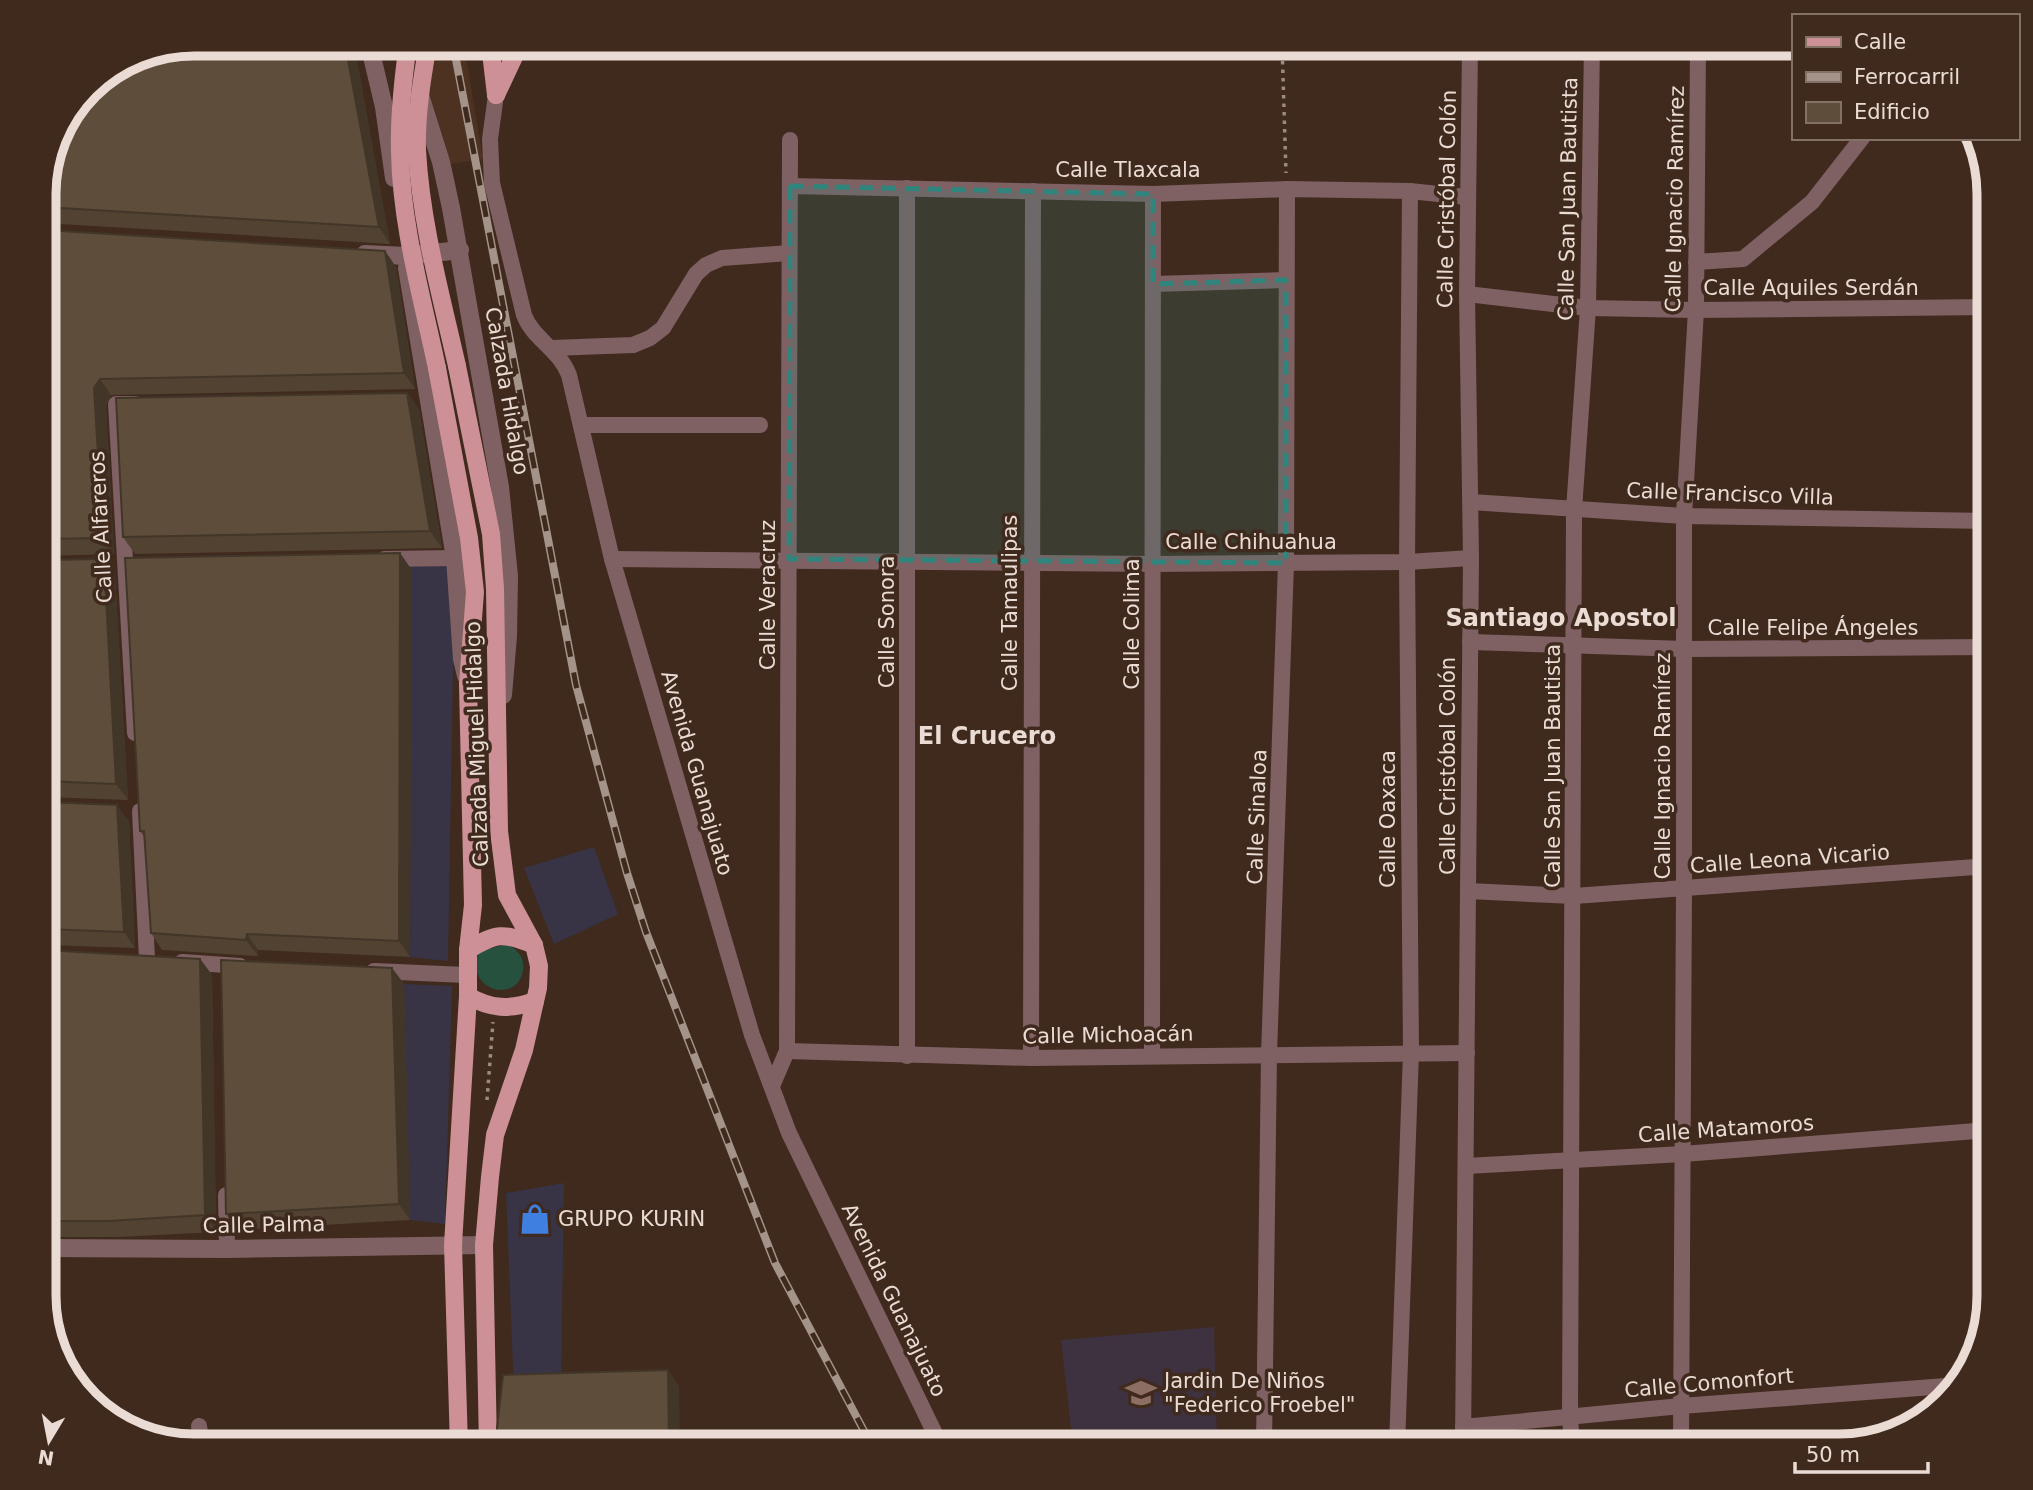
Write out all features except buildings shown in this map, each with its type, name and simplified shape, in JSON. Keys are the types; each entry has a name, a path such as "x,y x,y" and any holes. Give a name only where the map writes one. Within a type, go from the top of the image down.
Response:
{"main road":[{"name":"Calzada Miguel Hidalgo","path":"405,56 400,139 403,193 469,538 475,592 468,684 473,905 466,975 468,996 453,1245 459,1434"},
{"name":"Calzada Miguel Hidalgo","path":"426,56 421,85 417,148 424,220 491,534 495,589 499,831 507,895 534,945 539,966 538,988 524,1050 495,1135 484,1245 488,1434"},
{"path":"491,56 496,95"},
{"path":"496,95 514,56"},
{"path":"468,950 499,935 534,945"},
{"path":"468,996 483,1005 500,1008 518,1007 535,1001"}],"street":[{"name":"Calzada Miguel Hidalgo","path":"372,56 384,107 392,162 421,400 456,558 462,659 468,684"},
{"name":"Calzada Hidalgo","path":"410,56 441,162 460,250 500,487 509,576 508,636 498,754"},
{"name":"Calle Cristóbal Colón","path":"1463,1434 1471,558 1466,294 1470,56"},
{"name":"Calle San Juan Bautista","path":"1571,1434 1574,510 1588,308 1592,56"},
{"name":"Calle Ignacio Ramírez","path":"1681,1434 1684,516 1696,310 1698,56"},
{"name":"Avenida Guanajuato","path":"496,95 490,139 492,183 527,324 552,348 569,375 612,559 752,1035 789,1133 935,1434"},
{"name":"Calle Veracruz","path":"787,1051 790,140"},
{"path":"1696,262 1743,259 1812,202 1860,140"},
{"path":"392,162 407,159 441,162"},
{"name":"Calle Tlaxcala","path":"790,186 1153,194 1287,189 1410,191 1466,197"},
{"name":"Calle Sonora","path":"907,188 907,1056"},
{"name":"Calle Sinaloa","path":"1264,1434 1269,1054 1286,564 1287,189"},
{"name":"Calle Tamaulipas","path":"1031,1058 1032,191"},
{"name":"Calle Oaxaca","path":"1396,1434 1411,1052 1407,562 1410,191"},
{"name":"Calle Colima","path":"1152,1055 1153,194"},
{"path":"350,253 405,256 460,250"},
{"path":"552,348 633,345 650,338 663,328 696,274 706,265 722,258 789,253"},
{"path":"1153,284 1286,280"},
{"name":"Calle Aquiles Serdán","path":"1466,294 1588,308 1696,310 1977,307"},
{"name":"Calle Alfareros","path":"135,742 116,404 156,403"},
{"path":"581,425 760,425"},
{"name":"Calle Francisco Villa","path":"1471,502 1684,516 1977,522"},
{"path":"370,560 456,558"},
{"name":"Calle Chihuahua","path":"612,559 1286,564 1471,558"},
{"name":"Calle Felipe Ángeles","path":"1470,642 1685,649 1977,648"},
{"path":"135,806 153,960 222,972 262,967"},
{"name":"Calle Leona Vicario","path":"1468,891 1574,896 1977,867"},
{"path":"358,971 466,975"},
{"path":"772,1086 787,1051"},
{"name":"Calle Michoacán","path":"787,1051 1031,1058 1467,1053"},
{"name":"Calle Matamoros","path":"1466,1166 1683,1154 1977,1131"},
{"path":"226,1179 227,1249"},
{"name":"Calle Palma","path":"56,1248 227,1249 484,1245"},
{"name":"Calle Comonfort","path":"1463,1427 1681,1406 1944,1386"},
{"path":"199,1426 200,1434"}],"path":[{"path":"1282,56 1287,189"}],"highlighted area":[{"path":"790,186 1153,194 1153,284 1286,280 1286,563 789,559"}],"shaded area":[{"path":"418,56 466,56 483,159 451,164"},
{"path":"455,558 448,961 410,957 411,559"},
{"path":"594,847 618,914 554,944 524,868"},
{"path":"404,984 452,986 445,1224 410,1220"},
{"path":"564,1183 561,1391 514,1392 506,1193"},
{"name":"Jardin De Niños \"Federico Froebel\"","path":"1214,1327 1217,1434 1072,1434 1061,1340"}],"green space":[{"path":"508,944 520,955 523,970 519,981 512,987 493,989 478,976 476,965 479,951"}],"railway":[{"path":"455,56 576,685 627,873 646,932 775,1263 866,1434"}],"place":[{"name":"GRUPO KURIN","path":"535,1219"},
{"name":"Jardin De Niños \"Federico Froebel\"","path":"1141,1393"}],"district":[{"name":"Santiago Apostol","path":"1561,618"},
{"name":"El Crucero","path":"987,736"}]}
